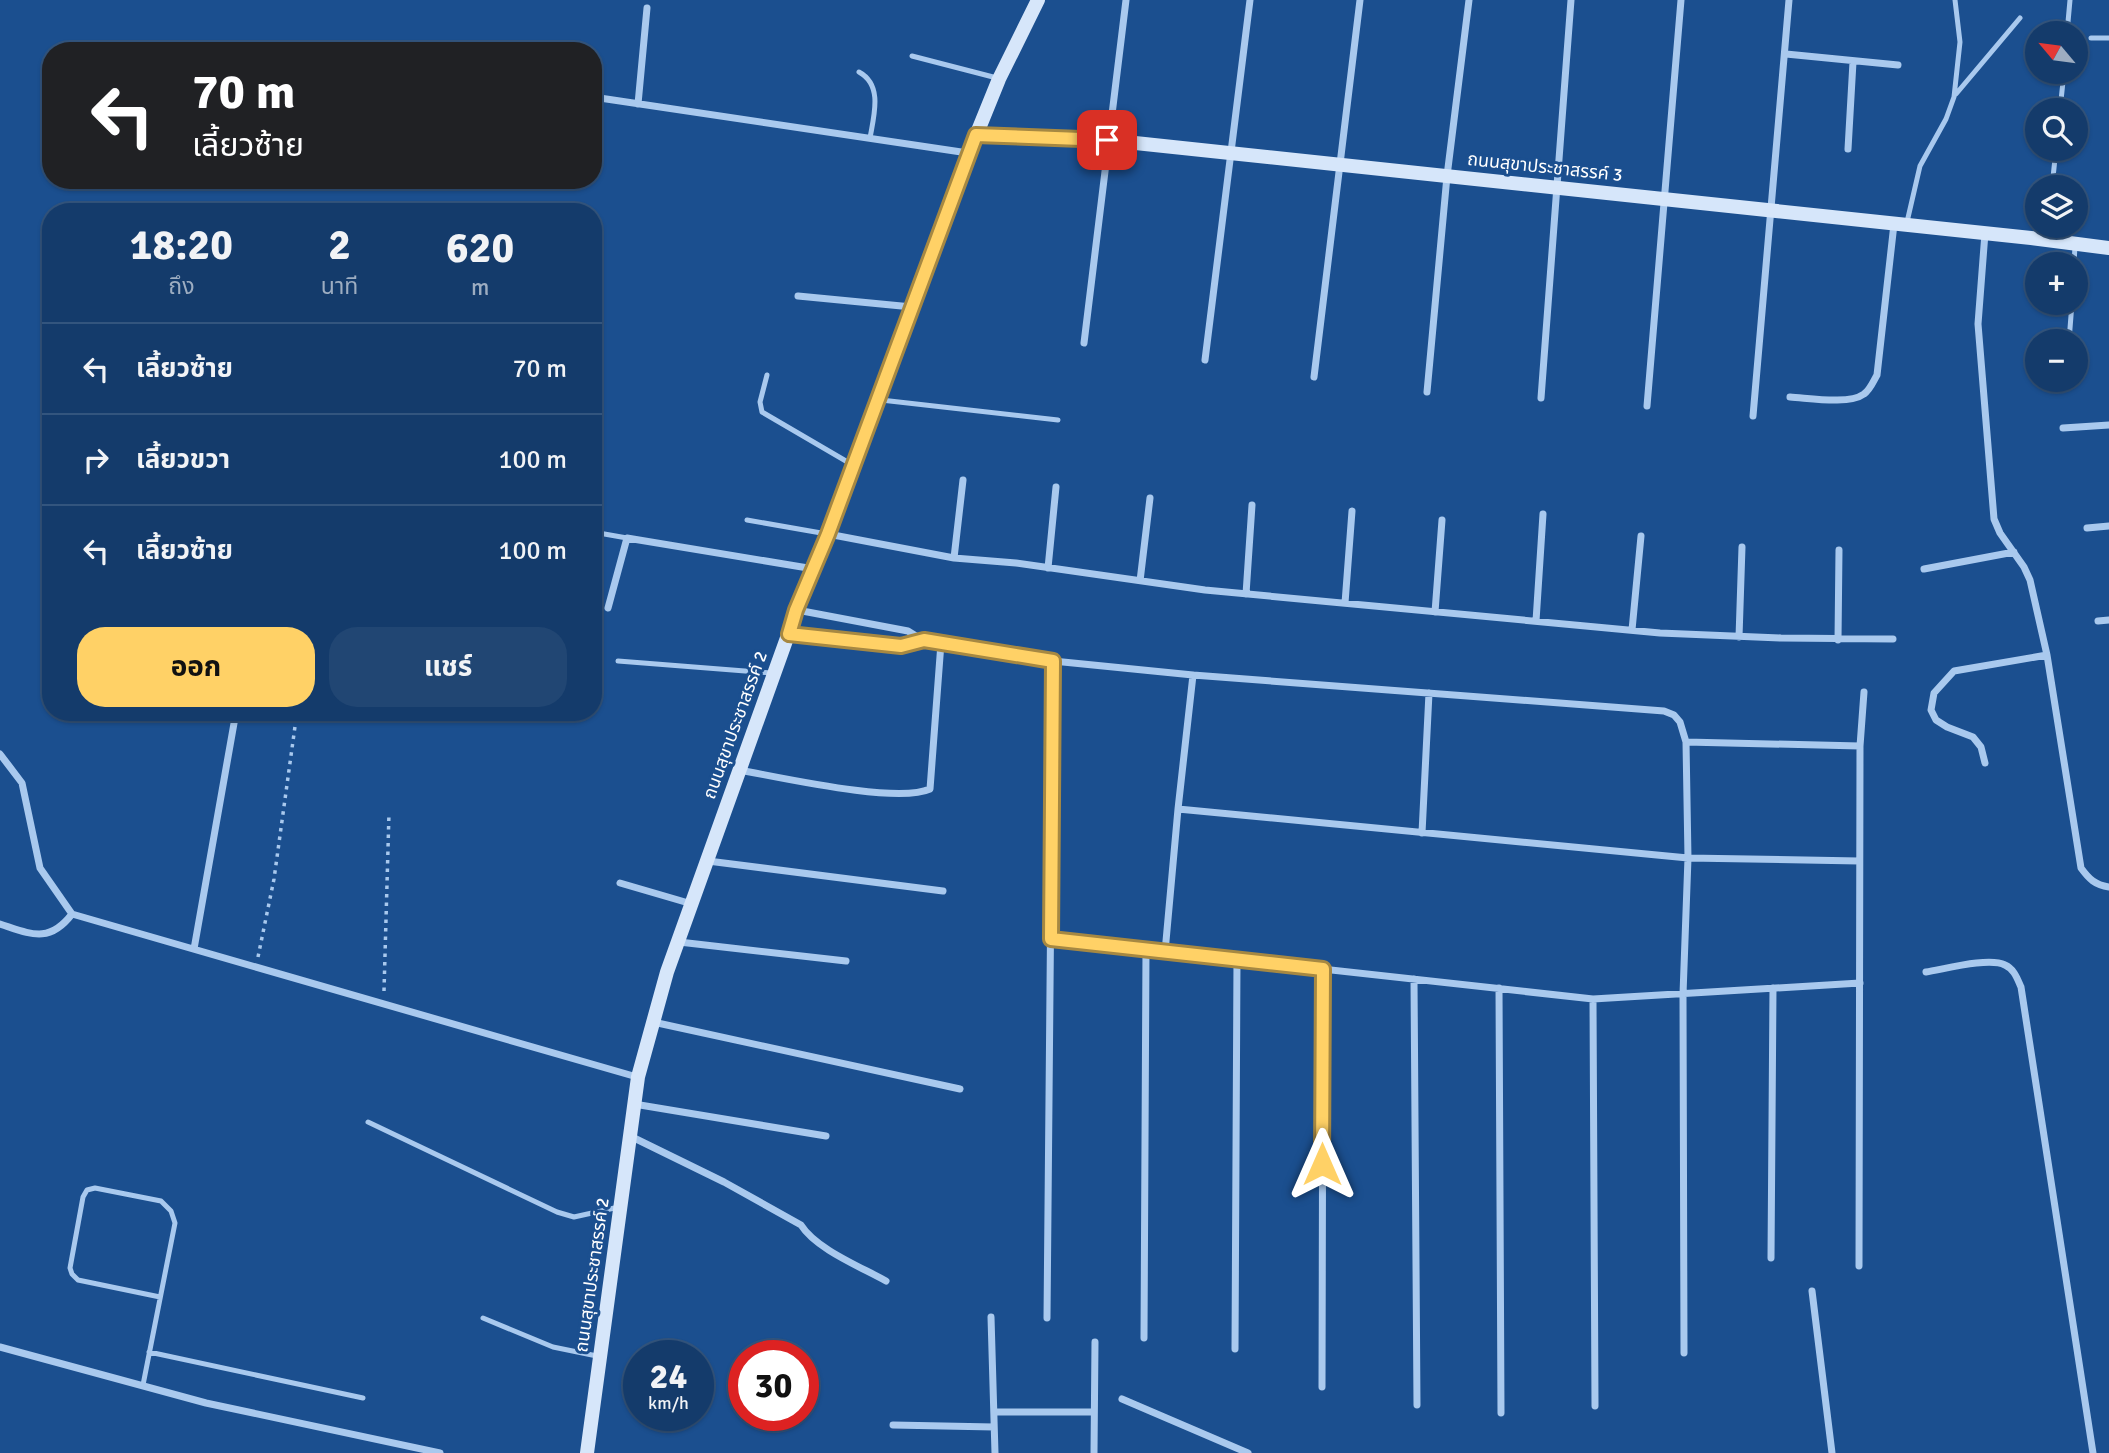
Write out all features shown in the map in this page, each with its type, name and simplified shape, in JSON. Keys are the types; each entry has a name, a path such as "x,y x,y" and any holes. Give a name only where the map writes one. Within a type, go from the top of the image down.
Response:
{"street":[{"name":"ถนนสุขาประชาสรรค์ 2","path":"587,1453 638,1077 653,1022 678,942 796,610 828,534 976,135 999,79 1038,0"},
{"path":"1084,343 1126,0"},
{"path":"1205,360 1250,0"},
{"path":"1314,377 1360,0"},
{"path":"1427,392 1447,176 1469,0"},
{"path":"1541,398 1570,0"},
{"path":"1647,406 1681,0"},
{"path":"1753,416 1789,0"},
{"path":"638,104 647,8"},
{"path":"1786,54 1898,65"},
{"path":"1848,149 1853,62"},
{"path":"602,98 969,153"},
{"name":"ถนนสุขาประชาสรรค์ 3","path":"976,135 1107,140 1985,233 2025,233"},
{"path":"1790,397 1853,399 1865,394 1871,386 1877,375 1901,224"},
{"path":"1985,233 1978,324 1994,519 2030,580 2047,654 2081,868 2088,878 2099,886 2109,887"},
{"name":"ถนนสุขาประชาสรรค์ 3","path":"2061,238 2076,244 2109,248"},
{"path":"799,296 912,307"},
{"path":"2063,428 2109,425"},
{"path":"954,558 963,480"},
{"path":"1048,568 1056,487"},
{"path":"1140,581 1150,498"},
{"path":"1246,594 1252,505"},
{"path":"1345,603 1352,511"},
{"path":"1536,621 1543,514"},
{"path":"1435,612 1442,520"},
{"path":"2087,528 2109,526"},
{"path":"828,534 954,558 1246,594 1632,630 1739,637 1893,639"},
{"path":"1632,630 1642,536"},
{"path":"608,608 627,538 814,569"},
{"path":"1739,637 1742,547"},
{"path":"1838,640 1839,550"},
{"path":"1924,569 2014,552"},
{"path":"796,610 908,631 924,640 1053,661 1193,675 1664,712 1674,715 1680,722 1686,742 1688,858 1683,994 1684,1353"},
{"path":"2098,621 2109,620"},
{"path":"789,634 901,646 924,640"},
{"path":"739,770 852,789 918,794 929,789 941,643"},
{"path":"1985,763 1981,747 1973,737 1936,720 1931,710 1934,693 1954,671 2047,654"},
{"path":"1047,1318 1053,661"},
{"path":"1165,952 1193,675"},
{"path":"1859,1266 1860,746 1864,692"},
{"path":"1422,833 1429,693"},
{"path":"194,949 234,721"},
{"path":"1686,742 1860,746"},
{"path":"0,754 22,783 40,868 72,914 638,1077"},
{"path":"1178,809 1688,858 1859,861"},
{"path":"707,861 943,891"},
{"path":"620,883 692,904"},
{"path":"0,924 35,935 49,933 62,926 72,914"},
{"path":"1051,939 1593,999 1860,983"},
{"path":"678,942 846,961"},
{"path":"1144,1338 1146,949"},
{"path":"1235,1349 1237,960"},
{"path":"1926,972 1995,961 2007,965 2016,974 2021,987 2093,1453"},
{"path":"1322,1387 1323,969"},
{"path":"1413,979 1417,1405"},
{"path":"1499,988 1501,1413"},
{"path":"1771,1258 1773,988"},
{"path":"1593,999 1595,1406"},
{"path":"653,1022 960,1089"},
{"path":"634,1104 826,1136"},
{"path":"630,1136 724,1182 801,1226 807,1234 836,1254 886,1281"},
{"path":"1812,1291 1832,1453"},
{"path":"991,1317 995,1453"},
{"path":"1094,1453 1096,1342"},
{"path":"0,1347 206,1403 440,1453"},
{"path":"1122,1399 1248,1453"},
{"path":"994,1412 1094,1412"},
{"path":"893,1425 994,1427"}],"lane":[{"path":"1901,224 1920,166 1946,119 1954,97 1961,42 1955,0"},
{"path":"2068,21 2070,0"},
{"path":"1954,97 2020,18"},
{"path":"2091,37 2109,38"},
{"path":"912,56 999,79"},
{"path":"859,72 868,77 876,102 870,138"},
{"path":"2075,252 2076,244"},
{"path":"767,375 761,402 762,412 853,465"},
{"path":"877,400 1058,420"},
{"path":"747,520 828,534"},
{"path":"602,534 627,538"},
{"path":"618,662 774,673"},
{"path":"368,1122 557,1212 574,1217 621,1206"},
{"path":"143,1385 175,1223 171,1211 161,1201 95,1188 87,1190 81,1209 72,1274 78,1280 160,1297"},
{"path":"483,1318 553,1347 600,1356"},
{"path":"149,1352 363,1398"}],"path":[{"path":"256,966 274,878 296,721"},
{"path":"384,1003 388,813"}],"route":[{"path":"1107,140 976,135 789,634 901,646 924,640 1053,661 1051,939 1323,969 1322,1164"}]}
